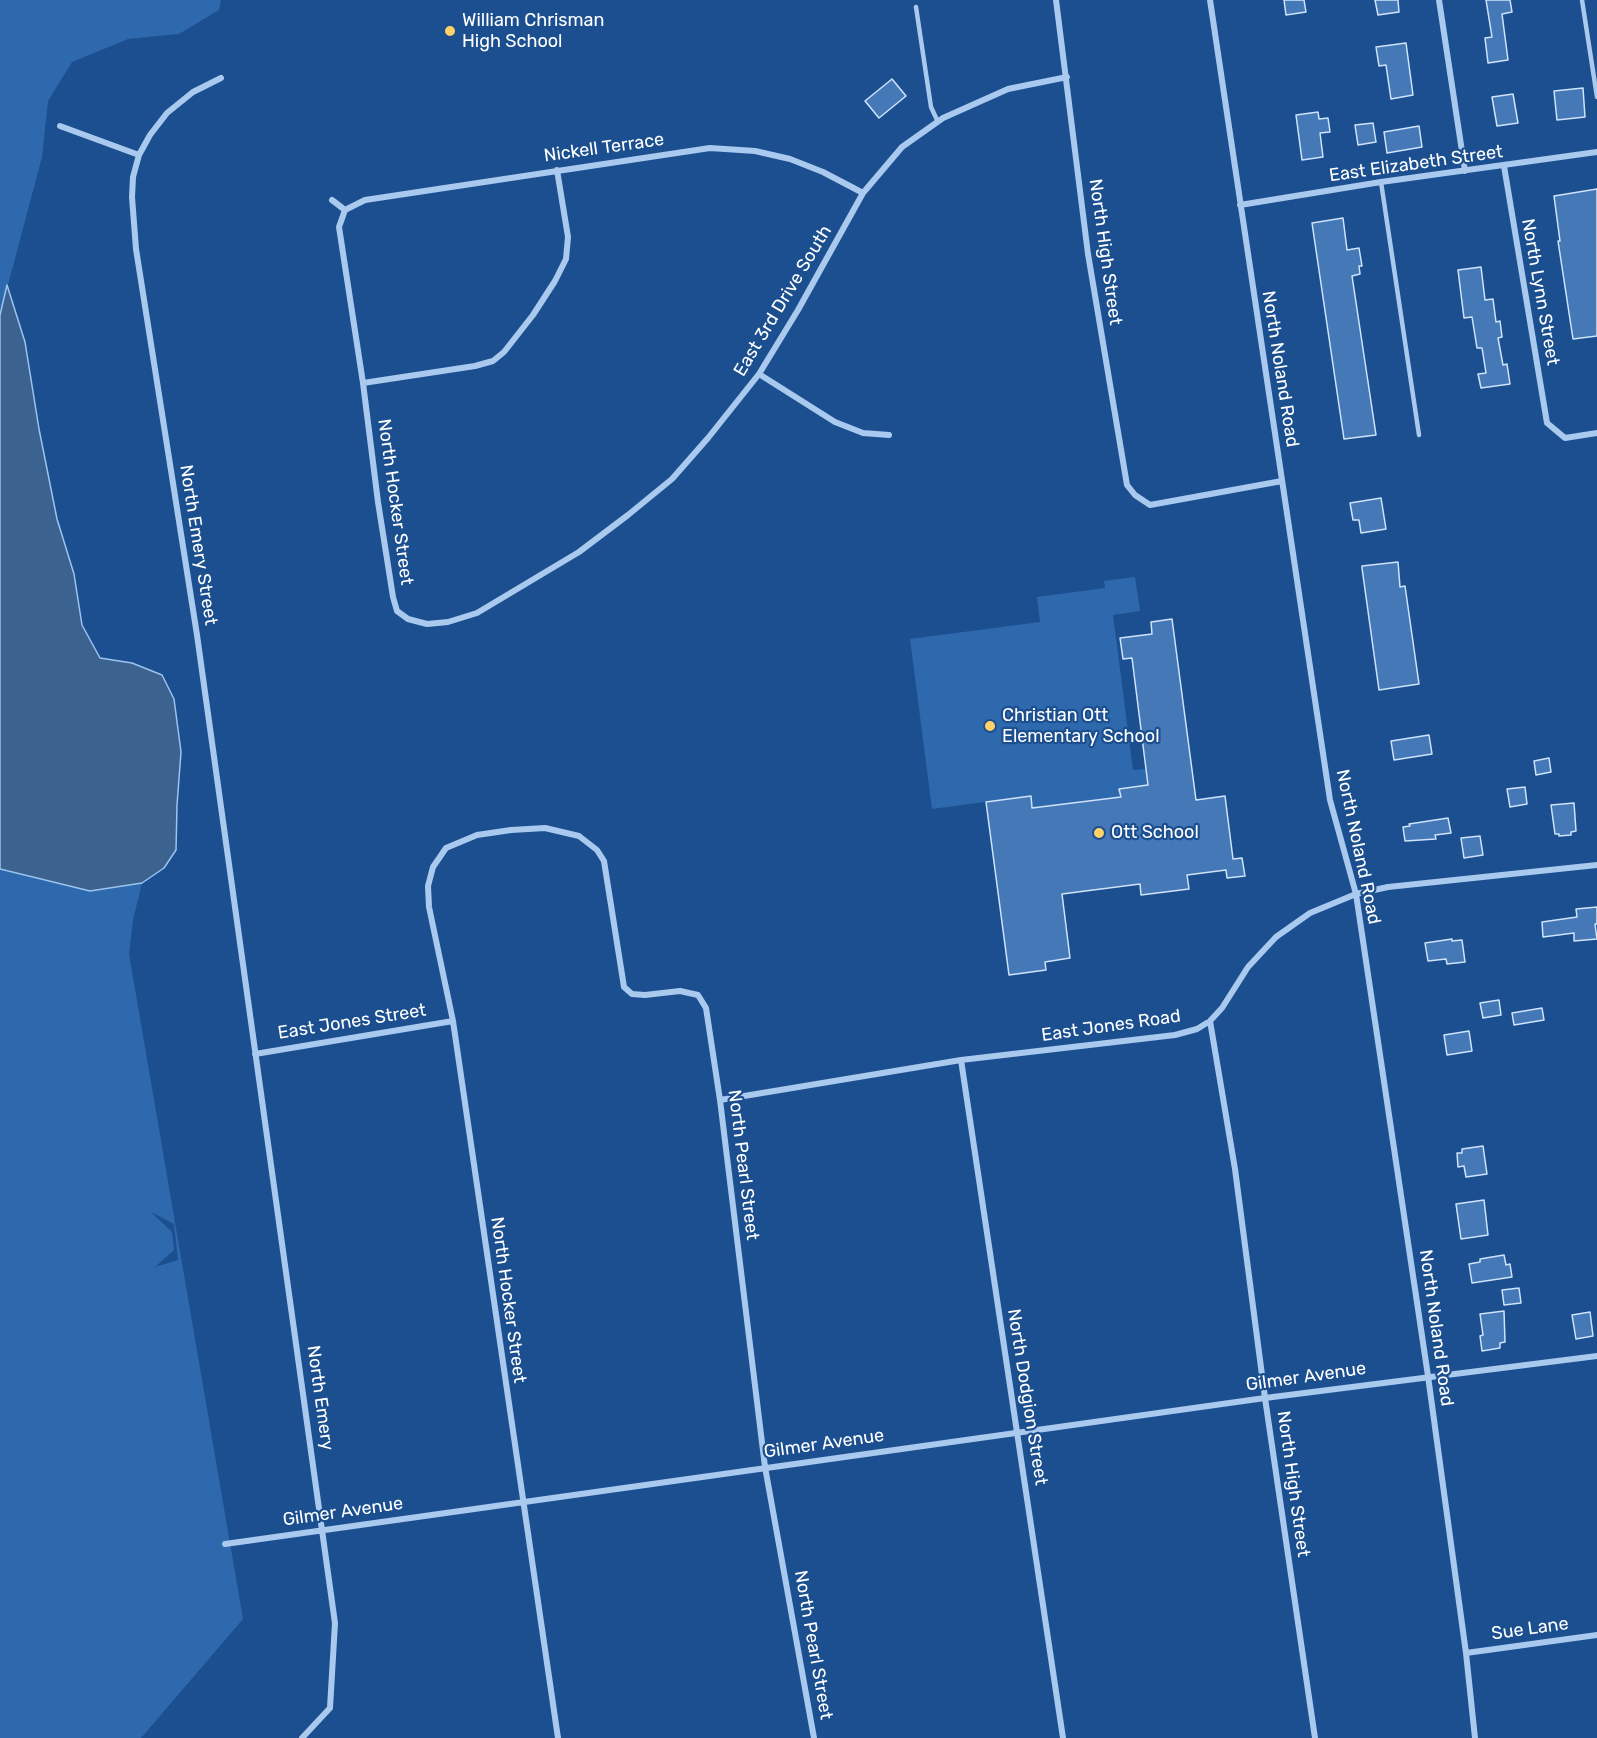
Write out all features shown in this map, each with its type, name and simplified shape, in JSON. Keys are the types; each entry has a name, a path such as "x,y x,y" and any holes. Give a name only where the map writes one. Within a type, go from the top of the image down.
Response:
{"street":[{"name":"North High Street","path":"1056,0 1088,254 1126,485 1135,495 1150,505 1282,481"},
{"name":"North Noland Road","path":"1210,0 1330,800 1356,894 1428,1376 1466,1653 1475,1738"},
{"path":"1439,0 1465,171"},
{"name":"East 3rd Drive South","path":"408,619 427,624 448,622 477,613 579,552 672,479 759,374 863,194 902,147 943,118 1008,90 1067,77"},
{"name":"North Emery Street","path":"221,78 193,92 167,113 150,135 139,155 133,177 132,197 136,249 197,635 255,1054"},
{"path":"60,126 139,155"},
{"name":"Nickell Terrace","path":"345,210 365,200 710,148 755,151 790,159 863,194"},
{"name":"East Elizabeth Street","path":"1240,205 1381,182 1597,152"},
{"name":"North Lynn Street","path":"1504,166 1547,423 1565,438 1597,434"},
{"path":"363,383 475,366 493,361 504,352 533,315 566,259 568,237 557,170"},
{"path":"332,200 345,210"},
{"name":"North Hocker Street","path":"345,210 339,227 363,383 378,502 393,597 398,610 408,619"},
{"path":"759,374 835,422 862,433 889,435"},
{"name":"North Pearl Street","path":"433,867 446,848 477,835 545,828 579,836 592,845 604,861 624,987 632,994 639,995 680,991 698,995 706,1008 720,1100 765,1467 814,1738"},
{"name":"East Jones Road","path":"720,1100 961,1060 1175,1035 1197,1029 1210,1021 1222,1008 1248,967 1276,937 1310,914 1356,894 1388,887 1597,865"},
{"name":"North Hocker Street","path":"433,867 428,886 429,907 453,1021 558,1738"},
{"name":"East Jones Street","path":"255,1054 453,1021"},
{"name":"North High Street","path":"1210,1021 1235,1169 1265,1398 1315,1738"},
{"name":"North Emery","path":"255,1054 335,1623 330,1708 302,1738"},
{"name":"North Dodgion Street","path":"961,1060 1063,1738"},
{"name":"Gilmer Avenue","path":"225,1544 1265,1398 1597,1356"},
{"name":"Sue Lane","path":"1466,1653 1597,1635"}],"lane":[{"path":"1582,0 1597,97"},
{"path":"916,7 931,107 938,122"},
{"path":"1381,182 1419,435"}],"shaded area":[{"path":"0,0 221,0 219,10 179,34 128,39 72,62 48,101 42,157 0,315"},
{"path":"7,285 25,342 57,519 74,574 82,625 100,658 132,663 162,675 174,699 181,752 176,850 164,868 142,883 90,891 0,869 0,315"},
{"path":"1135,577 1140,611 1113,615 1133,770 1146,769 1148,785 1120,789 1121,797 1032,808 1030,796 932,809 910,639 1040,622 1037,597 1105,588 1104,581"},
{"path":"0,869 90,891 142,883 133,920 129,954 243,1619 141,1738 0,1738","holes":["151,1212 174,1224 178,1260 155,1267 174,1250 172,1232"]}],"building":[{"path":"1284,0 1304,0 1306,12 1286,15"},
{"path":"1375,0 1398,0 1399,12 1378,15"},
{"path":"1486,0 1510,0 1512,12 1502,14 1508,60 1488,63 1485,38 1492,37"},
{"path":"1406,43 1413,95 1391,99 1386,65 1379,66 1376,47"},
{"path":"892,79 906,96 879,118 865,101"},
{"path":"1583,88 1585,117 1557,120 1554,91"},
{"path":"1513,94 1518,123 1497,126 1492,97"},
{"path":"1318,112 1319,119 1328,118 1330,132 1320,133 1323,157 1302,160 1296,115"},
{"path":"1373,123 1376,142 1358,145 1355,125"},
{"path":"1419,126 1422,147 1387,153 1384,132"},
{"path":"1597,189 1597,336 1573,339 1558,241 1560,241 1554,196"},
{"path":"1343,218 1347,250 1359,248 1362,266 1359,266 1360,274 1352,276 1376,435 1344,439 1312,223"},
{"path":"1481,267 1485,300 1493,299 1496,322 1500,321 1502,337 1498,338 1503,365 1507,364 1510,384 1481,388 1478,374 1486,373 1482,348 1477,348 1472,317 1464,318 1458,270"},
{"path":"1381,498 1386,529 1361,533 1359,520 1353,520 1350,503"},
{"path":"1398,562 1400,587 1405,586 1419,684 1379,690 1362,566"},
{"name":"Christian Ott Elementary School","path":"1172,619 1196,800 1225,796 1233,859 1242,858 1245,876 1227,878 1226,870 1187,875 1189,889 1141,895 1140,884 1062,894 1070,958 1045,962 1046,970 1009,975 986,802 1031,796 1032,808 1121,797 1119,789 1148,785 1132,658 1123,659 1120,638 1152,634 1151,622"},
{"path":"1429,735 1432,754 1394,760 1391,741"},
{"path":"1549,758 1551,772 1536,775 1534,761"},
{"path":"1525,787 1527,804 1510,807 1507,789"},
{"path":"1574,803 1576,831 1571,832 1571,835 1555,834 1551,805"},
{"path":"1448,818 1451,833 1435,835 1436,839 1405,841 1403,827"},
{"path":"1480,836 1483,855 1464,858 1461,838"},
{"path":"1597,907 1597,924 1595,924 1597,939 1574,941 1574,933 1543,937 1542,922 1577,917 1576,909"},
{"path":"1452,939 1452,941 1462,940 1465,962 1447,964 1446,959 1428,961 1425,943"},
{"path":"1499,1000 1501,1015 1483,1018 1480,1003"},
{"path":"1542,1008 1544,1020 1514,1025 1512,1013"},
{"path":"1469,1031 1472,1051 1447,1055 1444,1035"},
{"path":"1483,1146 1487,1174 1466,1177 1464,1166 1458,1167 1457,1153 1462,1153 1462,1149"},
{"path":"1484,1200 1488,1235 1461,1239 1456,1204"},
{"path":"1504,1255 1506,1265 1510,1264 1512,1277 1472,1283 1469,1264 1480,1262 1480,1259"},
{"path":"1519,1288 1521,1303 1504,1305 1502,1290"},
{"path":"1504,1311 1505,1342 1500,1343 1500,1348 1482,1351 1480,1336 1483,1335 1480,1314"},
{"path":"1590,1312 1593,1336 1576,1339 1572,1315"}],"place":[{"name":"William Chrisman High School","path":"450,31"},
{"name":"Christian Ott Elementary School","path":"990,726"},
{"name":"Ott School","path":"1099,833"}]}
